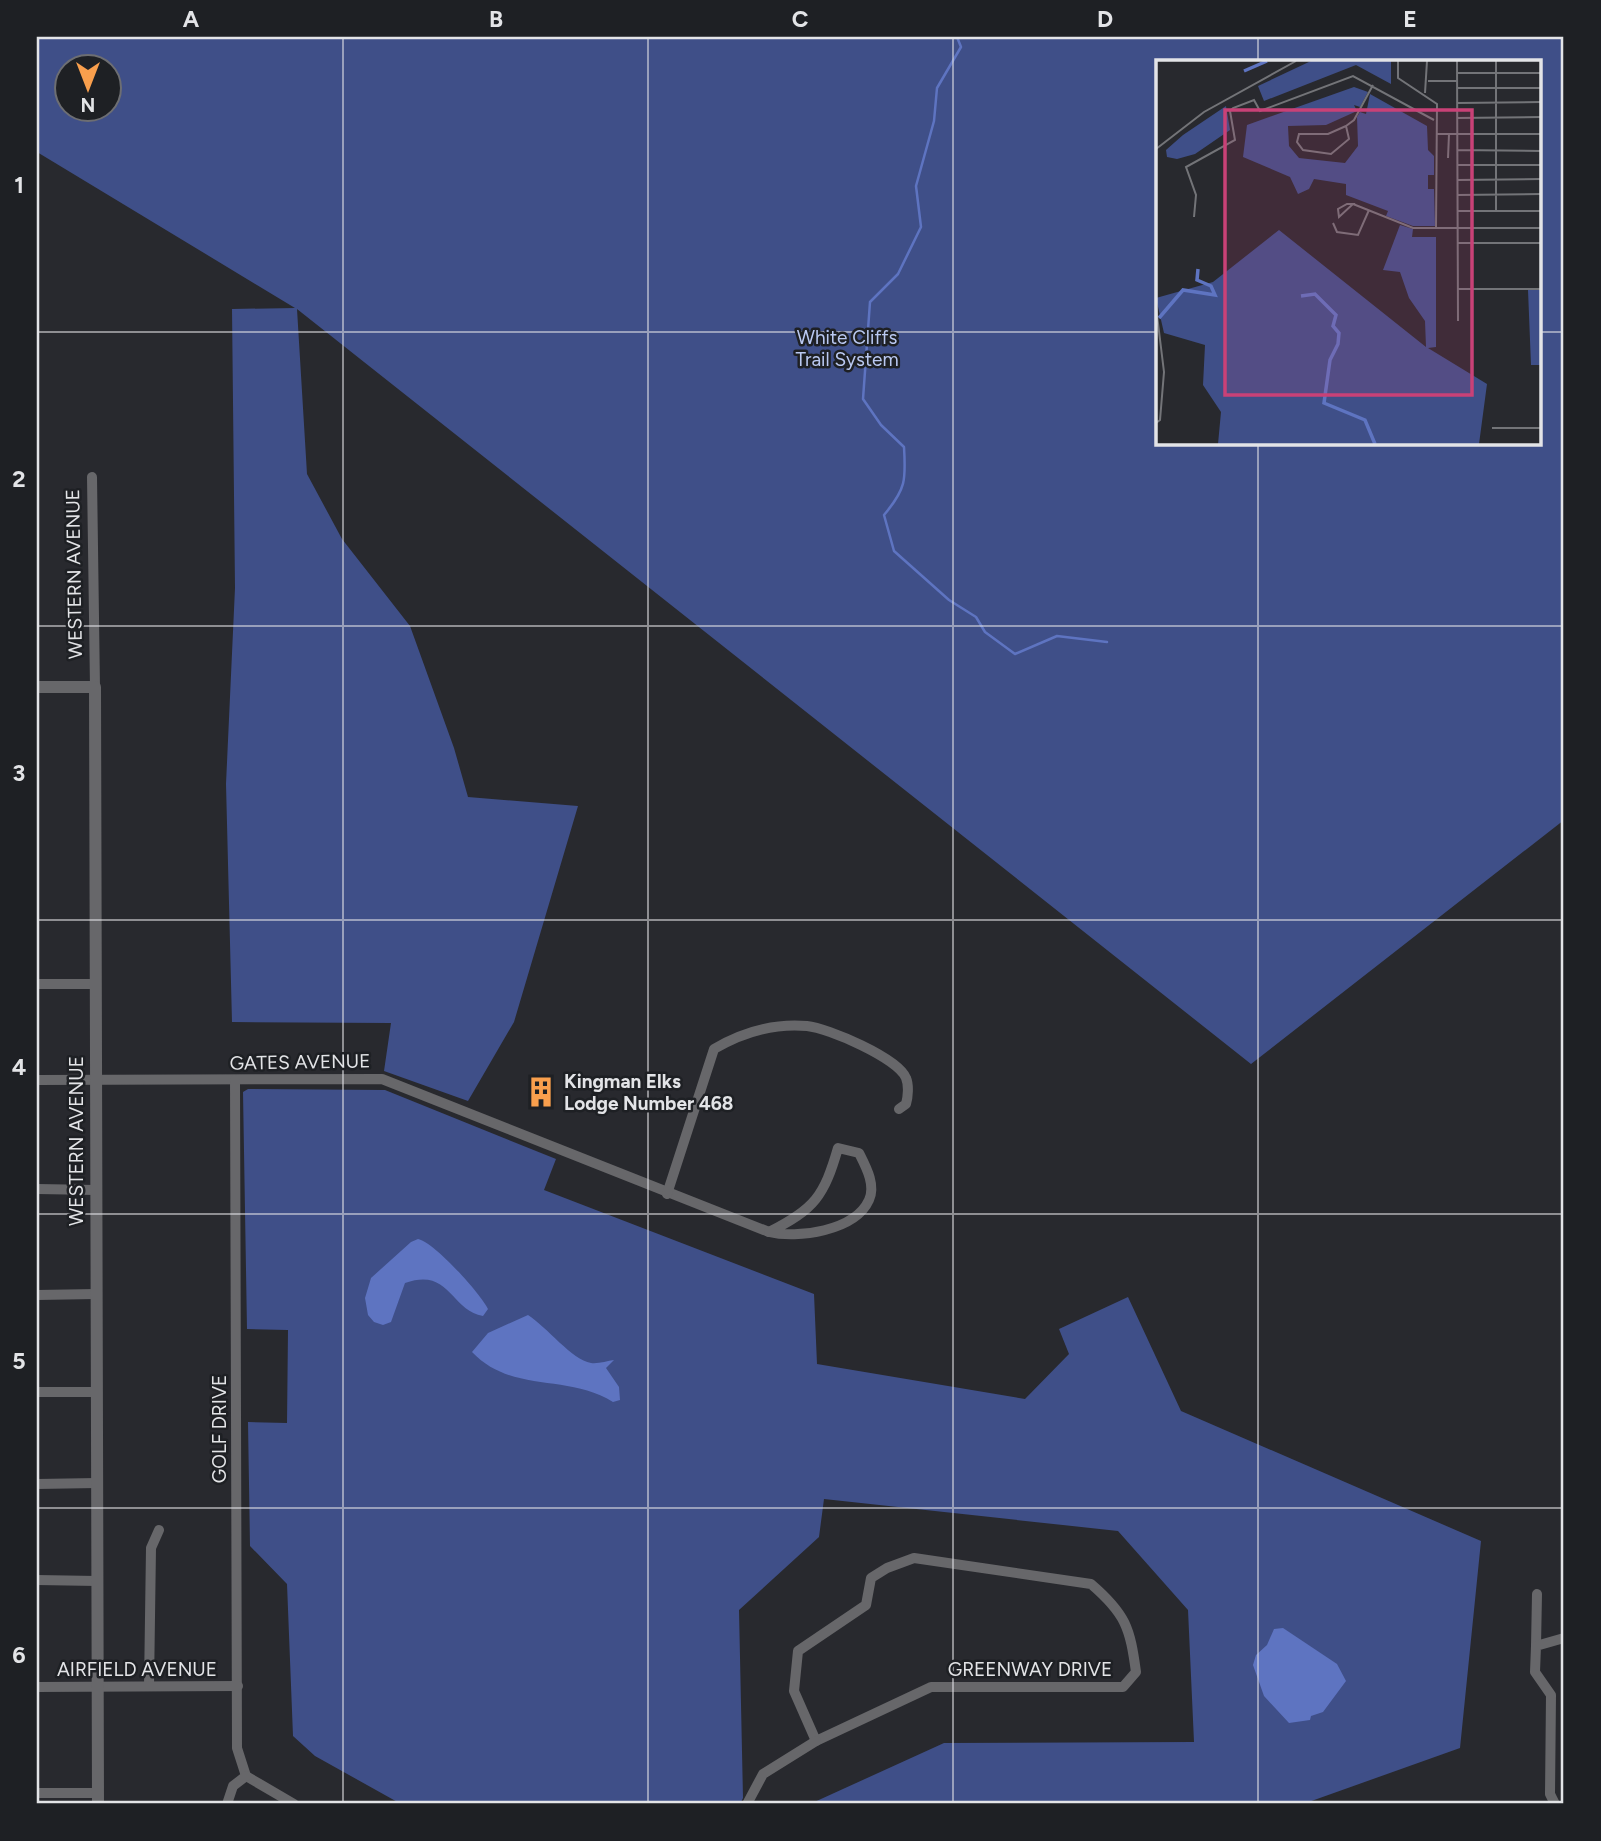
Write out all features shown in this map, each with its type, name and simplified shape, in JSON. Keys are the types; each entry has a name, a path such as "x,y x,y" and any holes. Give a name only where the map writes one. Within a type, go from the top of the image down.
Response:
{"street":[{"name":"WESTERN AVENUE","path":"92,477 98,1799"},
{"path":"37,687 95,687"},
{"path":"37,984 95,984"},
{"path":"667,1194 714,1049 741,1033 763,1028 808,1026 894,1063 906,1077 906,1104 900,1109"},
{"name":"GATES AVENUE","path":"37,1080 382,1079 667,1194 769,1231 807,1235 827,1230 859,1213 869,1200 872,1185 859,1153 838,1148 828,1182 818,1199 807,1211 769,1231"},
{"name":"GOLF DRIVE","path":"234,1080 237,1748 246,1776"},
{"path":"37,1189 96,1190"},
{"path":"37,1295 96,1294"},
{"path":"37,1392 97,1392"},
{"path":"37,1484 97,1483"},
{"path":"149,1686 150,1548 159,1530"},
{"name":"GREENWAY DRIVE","path":"747,1804 763,1774 816,1741 931,1687 1123,1687 1136,1672 1130,1633 1114,1603 1091,1584 914,1558 887,1568 871,1578 866,1605 798,1651 794,1691 816,1741"},
{"path":"37,1580 97,1581"},
{"path":"1537,1594 1535,1672 1550,1695 1550,1794 1555,1804"},
{"path":"1536,1646 1564,1638"},
{"name":"AIRFIELD AVENUE","path":"37,1687 238,1686"},
{"path":"227,1804 233,1786 246,1776 294,1804"},
{"path":"37,1793 98,1799"}],"green space":[{"name":"White Cliffs Trail System","path":"37,37 1564,37 1564,820 1251,1064 297,309 307,474 342,539 410,626 454,748 468,797 578,806 514,1022 468,1101 384,1071 391,1023 232,1022 226,784 235,588 232,309 295,308 37,152"},
{"path":"248,1089 385,1090 556,1159 544,1190 814,1294 817,1364 1025,1399 1069,1354 1059,1329 1128,1297 1181,1411 1481,1541 1460,1748 1303,1804 810,1804 944,1743 1194,1742 1188,1610 1118,1531 824,1499 819,1537 739,1610 743,1798 740,1804 401,1804 315,1756 293,1736 287,1584 250,1546 248,1422 287,1423 288,1330 247,1329 243,1092"}],"shaded area":[{"path":"418,1239 435,1249 467,1281 488,1309 483,1316 463,1306 441,1285 420,1280 405,1283 391,1322 383,1325 374,1322 368,1315 365,1298 371,1278 411,1242"},
{"path":"528,1315 584,1361 594,1363 614,1360 606,1368 619,1387 620,1400 613,1402 577,1388 522,1379 488,1365 472,1352 488,1333"},
{"path":"1283,1628 1337,1664 1346,1681 1323,1712 1311,1716 1310,1720 1289,1723 1264,1696 1253,1665 1256,1655 1267,1645 1274,1629"}],"waterway":[{"path":"957,37 961,47 937,88 934,121 916,186 921,227 898,274 870,302 863,399 881,425 904,447 905,468 901,491 884,515 894,551 949,600 976,617 985,632 1015,654 1057,636 1107,642"}],"place":[{"name":"Kingman Elks Lodge Number 468","path":"541,1092"}]}
